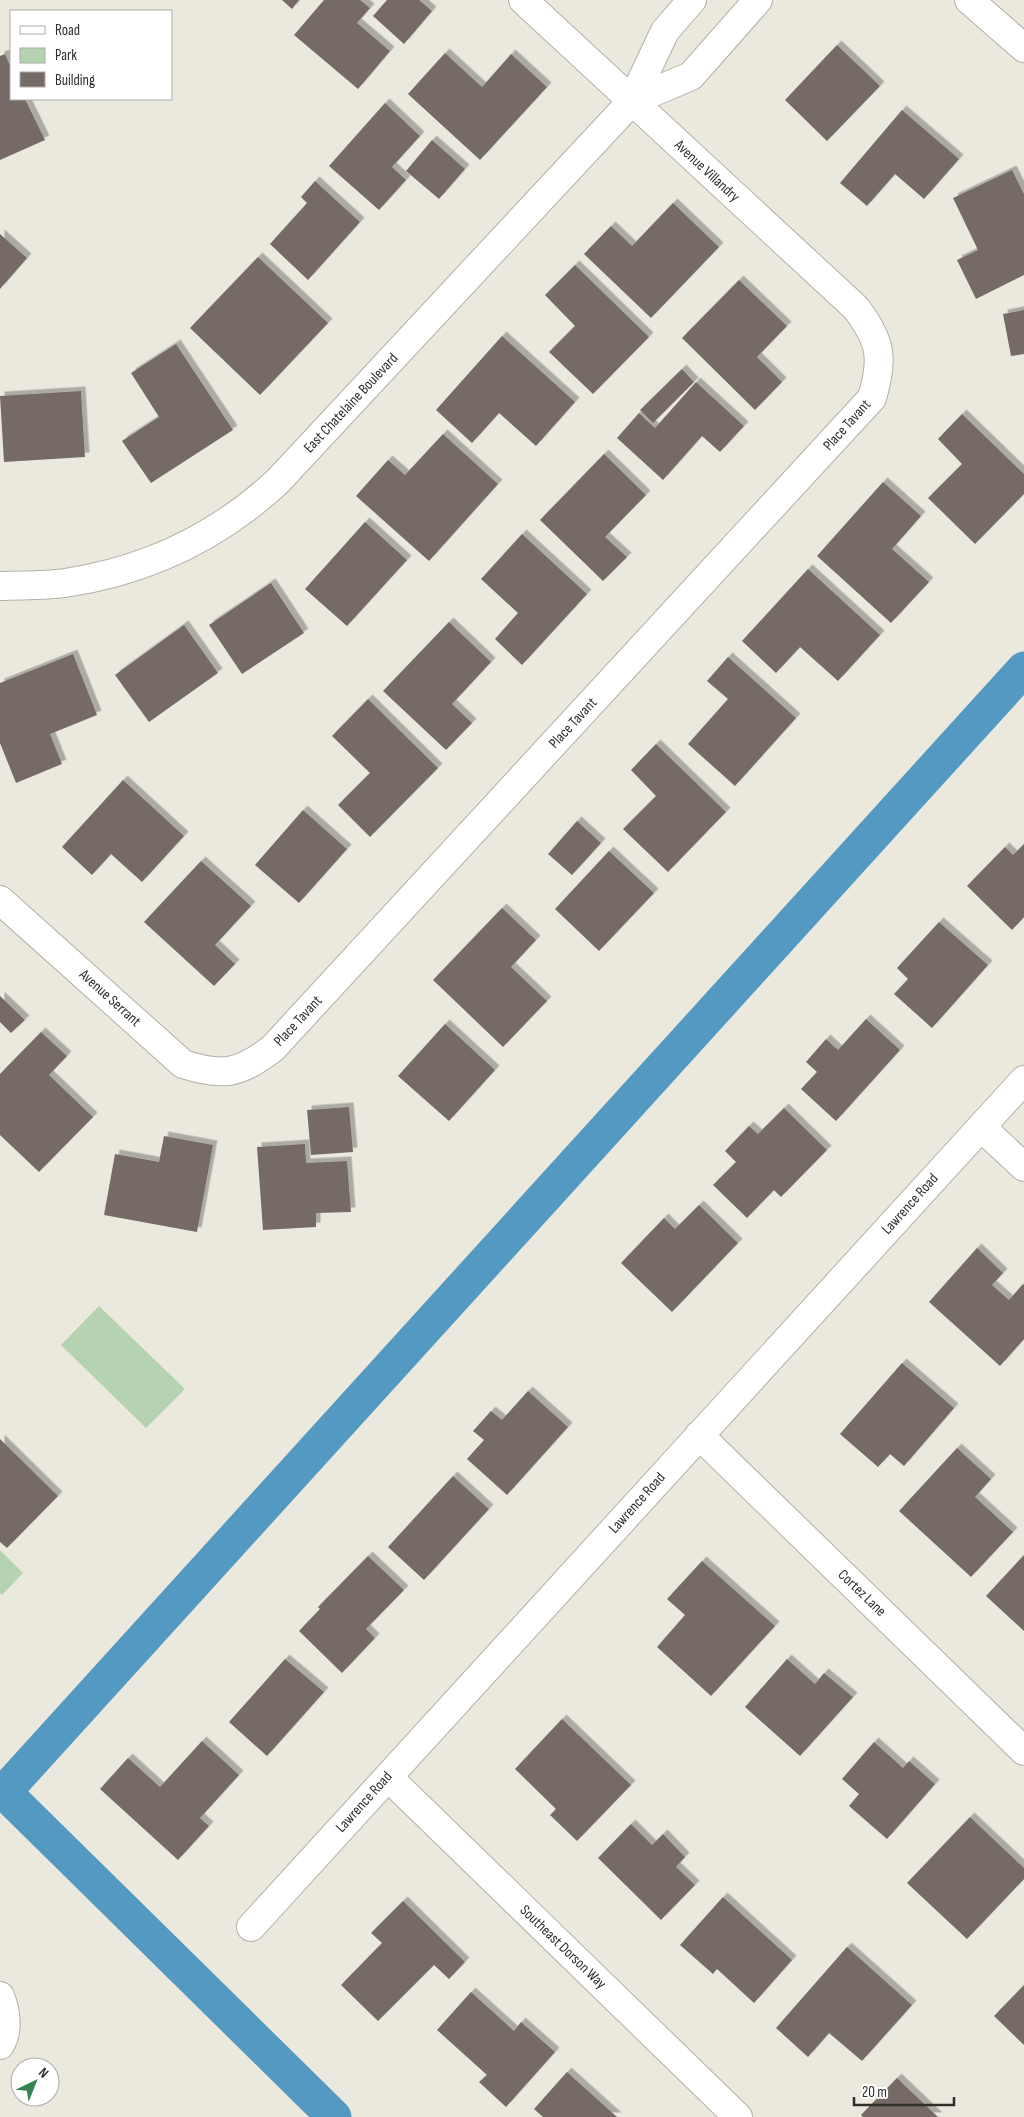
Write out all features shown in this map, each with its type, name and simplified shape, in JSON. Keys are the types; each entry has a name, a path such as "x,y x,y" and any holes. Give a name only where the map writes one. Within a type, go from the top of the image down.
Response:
{"street":[{"name":"Avenue Villandry","path":"523,0 856,308 870,328 879,351"},
{"path":"632,101 665,31 692,0"},
{"path":"632,101 691,76 758,0"},
{"path":"969,0 1024,48"},
{"name":"East Chatelaine Boulevard","path":"0,586 63,583 116,573 167,555 214,531 258,499 278,481 632,101"},
{"name":"Place Tavant","path":"231,1071 254,1063 273,1048 872,398 879,375 879,351"},
{"name":"Avenue Serrant","path":"0,900 183,1064 206,1072 231,1071"},
{"name":"Lawrence Road","path":"251,1927 1024,1080"},
{"path":"981,1127 1024,1167"},
{"name":"Cortez Lane","path":"699,1436 1024,1751"},
{"name":"Southeast Dorson Way","path":"388,1776 738,2117"},
{"path":"0,1996 5,2009 5,2025 0,2045"}],"green space":[{"path":"99,1306 185,1389 146,1428 61,1345"},
{"path":"0,1550 23,1573 2,1595 0,1593"}],"building":[{"path":"282,0 299,0 292,9"},
{"path":"324,0 360,0 370,8 357,23 390,51 358,89 294,35"},
{"path":"387,0 419,0 432,11 404,44 373,16"},
{"path":"837,45 880,86 827,141 785,100"},
{"path":"445,53 482,87 511,54 547,87 480,160 408,94"},
{"path":"5,54 10,66 10,100 25,100 45,140 0,160 0,56"},
{"path":"385,103 420,136 392,167 406,180 379,210 329,166"},
{"path":"902,110 959,159 924,199 895,174 867,206 840,183"},
{"path":"432,140 465,169 439,199 406,171"},
{"path":"1012,170 1024,194 1024,275 976,299 957,260 978,250 953,198"},
{"path":"315,181 360,222 308,280 270,244 307,203 301,197"},
{"path":"673,203 719,247 651,318 584,254 611,226 632,246"},
{"path":"0,234 27,258 0,289"},
{"path":"258,257 328,323 260,395 190,328"},
{"path":"575,265 649,337 593,394 549,352 575,326 545,295"},
{"path":"739,280 787,326 757,357 782,382 755,410 682,338"},
{"path":"1024,310 1024,354 1011,356 1003,314"},
{"path":"502,336 575,402 536,446 499,413 472,443 436,410"},
{"path":"176,344 233,430 151,483 122,441 159,417 131,373"},
{"path":"682,369 694,382 653,423 640,410"},
{"path":"696,382 744,426 720,452 702,436 663,480 617,438 639,413 655,428"},
{"path":"81,391 85,457 4,462 0,396"},
{"path":"962,414 1024,474 1024,494 975,544 928,498 962,464 938,439"},
{"path":"443,434 498,484 429,561 356,496 388,460 405,475"},
{"path":"604,454 646,495 605,537 627,557 603,581 540,520"},
{"path":"883,482 921,516 892,549 929,582 891,623 817,556"},
{"path":"365,522 407,560 347,626 305,589"},
{"path":"522,534 587,594 522,665 495,639 518,613 481,579"},
{"path":"808,569 880,635 838,681 800,647 776,673 742,641"},
{"path":"271,583 304,633 242,674 209,625"},
{"path":"449,622 491,662 452,704 472,723 446,750 383,691"},
{"path":"184,625 218,673 149,722 115,675"},
{"path":"73,654 97,715 50,734 62,764 16,783 0,743 0,683"},
{"path":"728,657 796,718 735,786 688,744 728,699 707,681"},
{"path":"368,699 438,768 370,837 338,805 370,773 332,736"},
{"path":"656,744 726,812 668,872 623,829 656,796 631,770"},
{"path":"123,780 184,836 142,882 111,854 92,875 62,847"},
{"path":"303,810 347,849 299,903 255,865"},
{"path":"577,821 601,843 572,875 548,854"},
{"path":"1024,844 1024,917 1012,930 967,886 1005,847 1013,855"},
{"path":"609,851 654,893 599,951 555,909"},
{"path":"201,861 251,906 215,945 235,964 214,986 144,922"},
{"path":"502,908 536,940 511,967 547,1001 503,1047 433,980"},
{"path":"939,922 988,965 932,1028 894,994 908,979 897,968"},
{"path":"0,996 25,1020 11,1033 0,1022"},
{"path":"866,1019 900,1050 836,1121 801,1089 817,1072 806,1062 826,1039 838,1050"},
{"path":"445,1024 495,1070 449,1121 398,1076"},
{"path":"41,1032 67,1056 49,1075 93,1117 39,1172 0,1135 0,1074"},
{"path":"349,1107 353,1152 311,1155 307,1110"},
{"path":"784,1108 827,1150 781,1197 774,1190 747,1218 713,1185 736,1162 725,1151 749,1126 758,1134"},
{"path":"164,1136 213,1145 197,1232 104,1215 115,1154 159,1162"},
{"path":"305,1144 306,1163 347,1161 351,1212 316,1213 316,1227 263,1230 257,1147"},
{"path":"699,1205 738,1243 672,1312 621,1263 664,1218 675,1229"},
{"path":"977,1248 1003,1273 992,1285 1009,1300 1024,1285 1024,1339 1000,1366 929,1302"},
{"path":"902,1363 954,1408 904,1466 890,1454 878,1467 840,1434"},
{"path":"528,1391 568,1427 507,1495 467,1459 484,1440 473,1431 491,1411 502,1420"},
{"path":"0,1439 58,1496 7,1548 0,1542"},
{"path":"957,1448 991,1479 975,1497 1013,1532 971,1577 899,1511"},
{"path":"453,1476 489,1509 424,1580 388,1547"},
{"path":"1024,1555 1024,1631 986,1596"},
{"path":"368,1556 404,1590 366,1629 375,1638 342,1673 299,1631 320,1609 318,1607"},
{"path":"702,1561 775,1626 711,1696 657,1647 685,1615 667,1599"},
{"path":"285,1659 324,1692 267,1756 229,1722"},
{"path":"787,1659 815,1684 824,1673 853,1697 800,1756 745,1707"},
{"path":"562,1719 631,1785 577,1841 550,1815 556,1809 515,1769"},
{"path":"202,1741 239,1775 200,1818 209,1826 178,1860 100,1789 128,1758 160,1787"},
{"path":"874,1742 903,1768 909,1761 935,1784 887,1839 849,1806 859,1794 842,1779"},
{"path":"970,1817 1024,1868 1024,1879 967,1939 907,1883"},
{"path":"631,1824 652,1845 663,1834 685,1857 676,1867 695,1885 661,1920 598,1858"},
{"path":"723,1897 792,1960 754,2003 717,1969 713,1974 680,1945"},
{"path":"403,1901 465,1962 449,1979 434,1965 378,2021 341,1985 382,1943 371,1933"},
{"path":"847,1947 912,2005 862,2061 829,2033 808,2057 776,2028"},
{"path":"1024,1985 1024,2045 994,2016"},
{"path":"471,1992 514,2031 521,2022 555,2052 506,2107 479,2082 487,2075 437,2030"},
{"path":"567,2072 617,2117 543,2117 534,2109"},
{"path":"897,2078 938,2117 863,2117 861,2115"}],"waterway":[{"path":"334,2117 4,1792 1024,669"},
{"path":"0,1788 4,1792"}]}
